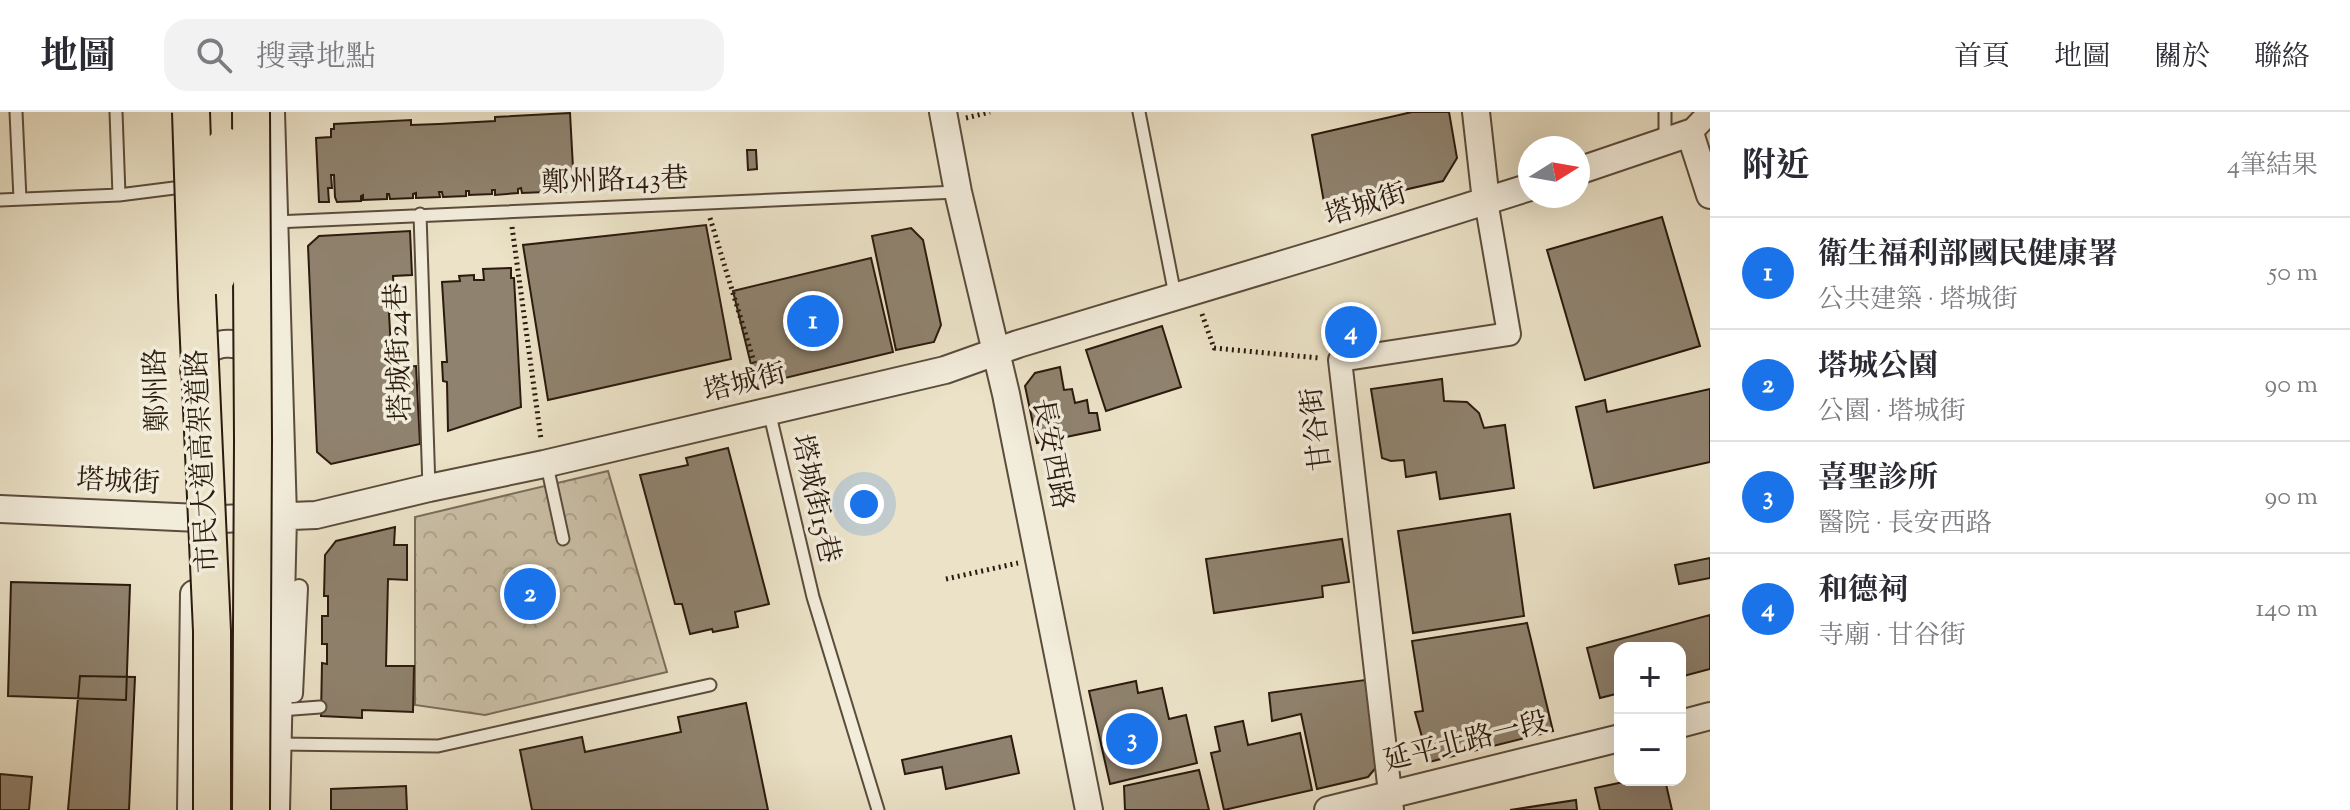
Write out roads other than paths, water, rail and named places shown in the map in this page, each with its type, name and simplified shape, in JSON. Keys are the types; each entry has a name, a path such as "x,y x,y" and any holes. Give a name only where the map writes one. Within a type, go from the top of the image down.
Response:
{"highway":[{"name":"市民大道高架道路","path":"191,112 212,631 212,810"},
{"name":"市民大道高架道路","path":"251,112 251,810"},
{"path":"205,465 225,129"},
{"path":"225,129 253,440"}],"street":[{"name":"鄭州路","path":"179,112 195,570 191,810"},
{"path":"271,112 283,516 273,701 278,744 276,810"},
{"name":"長安西路","path":"943,112 958,192 997,352 1089,810"},
{"path":"1476,112 1486,201"},
{"path":"1590,167 1678,137 1710,112"},
{"path":"1678,137 1710,195"},
{"name":"塔城街","path":"0,509 192,519 316,515 945,370 1518,191"},
{"name":"甘谷街","path":"1391,802 1340,360 1509,334 1486,201"},
{"path":"191,396 194,367 208,350 227,342 251,347 280,376"},
{"path":"273,701 294,694 299,588"},
{"path":"1686,722 1710,716"},
{"name":"延平北路一段","path":"1328,810 1391,802 1614,740"}],"lane":[{"path":"16,112 20,199"},
{"path":"116,112 119,195"},
{"path":"1139,112 1185,293"},
{"path":"1665,112 1678,137"},
{"path":"0,200 119,195 182,187"},
{"path":"189,336 226,257 225,187"},
{"name":"鄭州路143巷","path":"274,222 958,192"},
{"name":"塔城街24巷","path":"420,214 429,488"},
{"path":"226,257 234,268"},
{"path":"243,280 277,325"},
{"name":"塔城街15巷","path":"769,411 813,597 878,810"},
{"path":"544,464 548,470 563,539"},
{"path":"278,744 438,746 710,685"},
{"path":"273,701 320,707"},
{"path":"263,810 277,779"}],"place":[{"name":"衛生福利部國民健康署","path":"813,321"},
{"name":"和德祠","path":"1351,332"},
{"name":"塔城公園","path":"530,594"},
{"name":"喜聖診所","path":"1132,739"}]}
